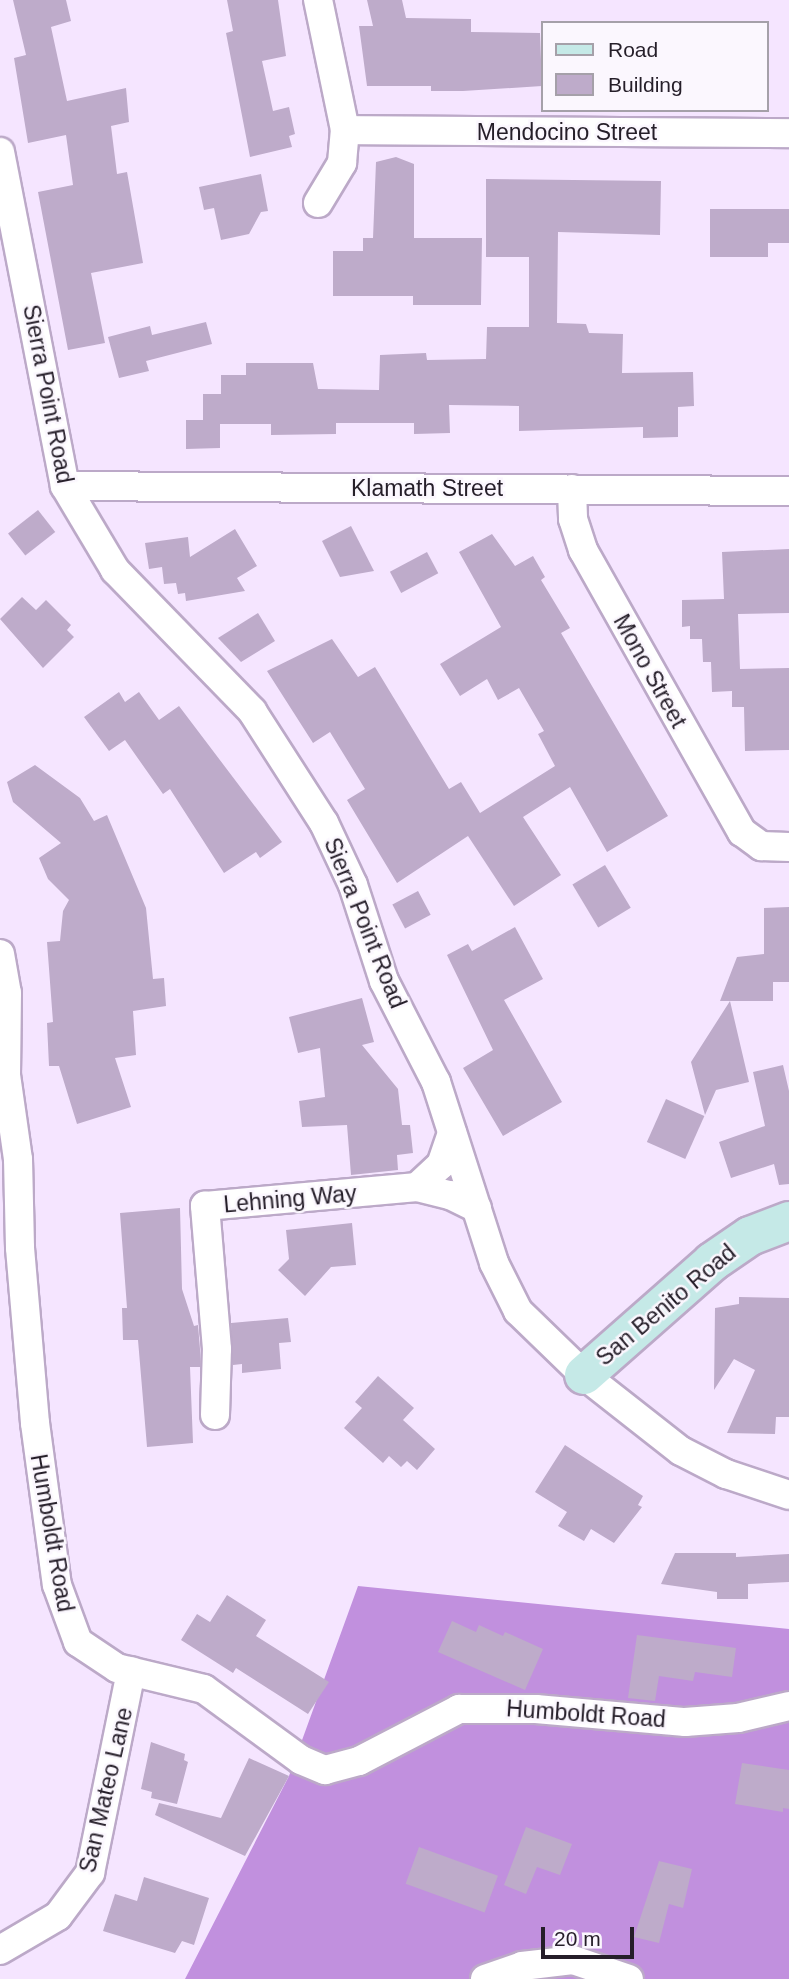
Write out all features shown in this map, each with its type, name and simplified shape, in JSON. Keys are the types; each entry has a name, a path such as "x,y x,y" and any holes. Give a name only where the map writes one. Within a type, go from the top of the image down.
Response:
{"street":[{"path":"318,0 345,130 342,163 318,202"},
{"name":"Mendocino Street","path":"345,130 789,133"},
{"name":"Sierra Point Road","path":"0,152 65,486 116,570 244,703 296,775 339,853 384,981 436,1082 494,1264 518,1311 584,1375 703,1464 789,1494"},
{"name":"Klamath Street","path":"65,486 789,491"},
{"name":"Mono Street","path":"572,489 573,519 583,550 718,791 753,843 789,847"},
{"name":"Humboldt Road","path":"0,954 7,993 6,1075 10,1215 57,1585 78,1642 93,1654 131,1671 204,1689 301,1760 325,1770 359,1761 459,1709 536,1709 685,1722 738,1718 789,1706"},
{"path":"416,1187 441,1165 452,1133"},
{"name":"Lehning Way","path":"215,1415 217,1349 205,1206 416,1187 450,1195 477,1208"},
{"name":"San Benito Road","path":"584,1375 712,1262 750,1236 789,1221"},
{"name":"San Mateo Lane","path":"0,1950 58,1916 90,1873 131,1671"},
{"path":"485,1979 522,1966 573,1960 628,1979"}],"shaded area":[{"path":"358,1586 789,1629 789,1979 185,1979 289,1776"}],"building":[{"path":"13,0 66,0 71,21 51,27 67,101 126,88 129,122 111,126 117,174 127,172 143,263 91,273 105,343 68,350 38,192 73,185 66,135 28,143 14,58 26,55"},
{"path":"227,0 278,0 286,56 262,61 273,111 289,107 295,134 289,136 292,147 250,157 226,33 233,31"},
{"path":"367,0 402,0 406,18 471,19 471,32 540,33 540,86 431,91 431,86 367,86 359,26 373,26"},
{"path":"396,157 414,164 414,238 482,238 481,305 413,305 413,296 333,296 333,251 363,251 363,238 373,238 376,162"},
{"path":"261,174 268,211 261,212 249,234 221,240 214,208 204,210 199,187"},
{"path":"486,179 661,181 660,235 558,232 557,323 586,324 589,333 623,334 622,373 693,372 694,406 678,407 678,437 643,438 643,427 519,431 519,406 449,405 450,433 414,434 414,423 336,423 336,434 271,435 271,424 220,424 220,448 186,449 186,420 203,420 203,394 221,394 221,375 246,375 246,363 313,363 318,389 379,390 380,355 426,353 427,360 486,359 487,327 529,327 529,257 486,257"},
{"path":"710,209 789,209 789,243 768,243 768,257 710,257"},
{"path":"206,322 212,344 146,361 149,371 119,378 108,337 150,326 152,335"},
{"path":"38,510 55,532 25,555 8,533"},
{"path":"351,526 374,571 340,577 322,541"},
{"path":"235,529 257,566 237,578 245,591 186,601 185,593 178,594 176,583 164,584 162,567 149,569 145,543 188,537 190,557"},
{"path":"492,534 515,566 533,556 545,577 541,580 570,628 561,633 668,816 607,852 570,787 523,817 561,875 514,906 468,836 397,883 347,800 365,789 330,732 313,743 267,671 332,639 358,677 375,667 449,789 461,782 480,813 555,766 538,734 544,731 519,688 498,700 487,679 460,696 440,664 501,627 459,552"},
{"path":"789,549 789,613 738,614 740,669 789,668 789,750 745,751 744,707 732,707 732,691 712,692 711,662 703,662 702,639 690,639 690,626 682,627 682,600 724,599 722,552"},
{"path":"427,552 438,573 401,593 390,572"},
{"path":"22,597 36,610 46,600 71,625 67,630 74,637 43,668 0,619"},
{"path":"258,613 275,641 241,662 218,638"},
{"path":"119,692 125,702 139,692 159,720 179,706 282,842 260,858 256,852 224,873 170,789 163,794 125,740 109,751 84,717"},
{"path":"35,765 80,798 94,821 107,815 146,908 153,979 164,978 166,1006 133,1011 136,1055 115,1058 131,1107 77,1124 59,1066 49,1066 47,1023 53,1022 47,942 60,941 63,911 69,900 48,879 39,858 61,843 13,802 7,782"},
{"path":"605,865 631,908 598,927 572,885"},
{"path":"418,891 431,915 405,928 392,905"},
{"path":"789,907 789,982 773,982 773,1001 720,1001 737,957 764,954 764,908"},
{"path":"515,927 543,979 504,1000 562,1102 503,1136 463,1068 493,1050 447,955 468,944 472,951"},
{"path":"362,998 374,1042 362,1045 398,1089 402,1125 410,1125 413,1153 397,1155 398,1170 351,1175 347,1125 302,1127 299,1101 325,1097 320,1048 298,1053 289,1017"},
{"path":"730,1001 749,1082 716,1090 705,1115 691,1062"},
{"path":"783,1065 789,1091 789,1184 779,1185 774,1164 731,1178 719,1142 765,1126 753,1072"},
{"path":"666,1099 704,1116 685,1159 647,1142"},
{"path":"180,1208 182,1289 194,1326 198,1325 200,1349 200,1367 190,1367 193,1443 147,1447 138,1340 123,1340 122,1308 127,1308 120,1213"},
{"path":"352,1223 356,1265 331,1267 305,1296 278,1270 289,1259 286,1230"},
{"path":"739,1297 789,1298 789,1417 776,1417 775,1434 727,1433 755,1370 734,1359 714,1390 715,1308 739,1304"},
{"path":"288,1318 291,1342 279,1343 281,1369 242,1373 242,1364 233,1365 231,1323"},
{"path":"378,1376 414,1408 403,1420 435,1449 417,1470 407,1461 401,1467 389,1456 383,1463 344,1428 362,1408 355,1402"},
{"path":"565,1445 643,1496 638,1505 642,1507 614,1543 591,1529 584,1541 558,1526 567,1512 535,1492"},
{"path":"675,1553 736,1553 736,1557 789,1554 789,1582 748,1584 748,1599 717,1599 717,1592 661,1584"},
{"path":"227,1595 266,1620 256,1636 329,1682 308,1714 236,1668 233,1673 181,1640 197,1614 210,1622"},
{"path":"452,1621 476,1632 479,1625 503,1636 505,1632 543,1649 525,1690 438,1652"},
{"path":"637,1635 736,1648 732,1677 695,1672 693,1681 659,1676 655,1701 628,1698"},
{"path":"151,1742 185,1754 184,1760 188,1762 177,1804 151,1798 152,1792 141,1789"},
{"path":"249,1758 289,1776 245,1856 155,1815 159,1803 221,1818"},
{"path":"742,1763 789,1770 789,1809 783,1808 783,1812 735,1804"},
{"path":"526,1827 572,1844 560,1875 537,1867 526,1894 504,1885"},
{"path":"419,1847 498,1876 485,1912 406,1884"},
{"path":"659,1861 692,1869 683,1908 669,1904 659,1943 634,1937"},
{"path":"144,1877 209,1898 194,1945 182,1941 175,1953 103,1931 115,1894 137,1901"}]}
